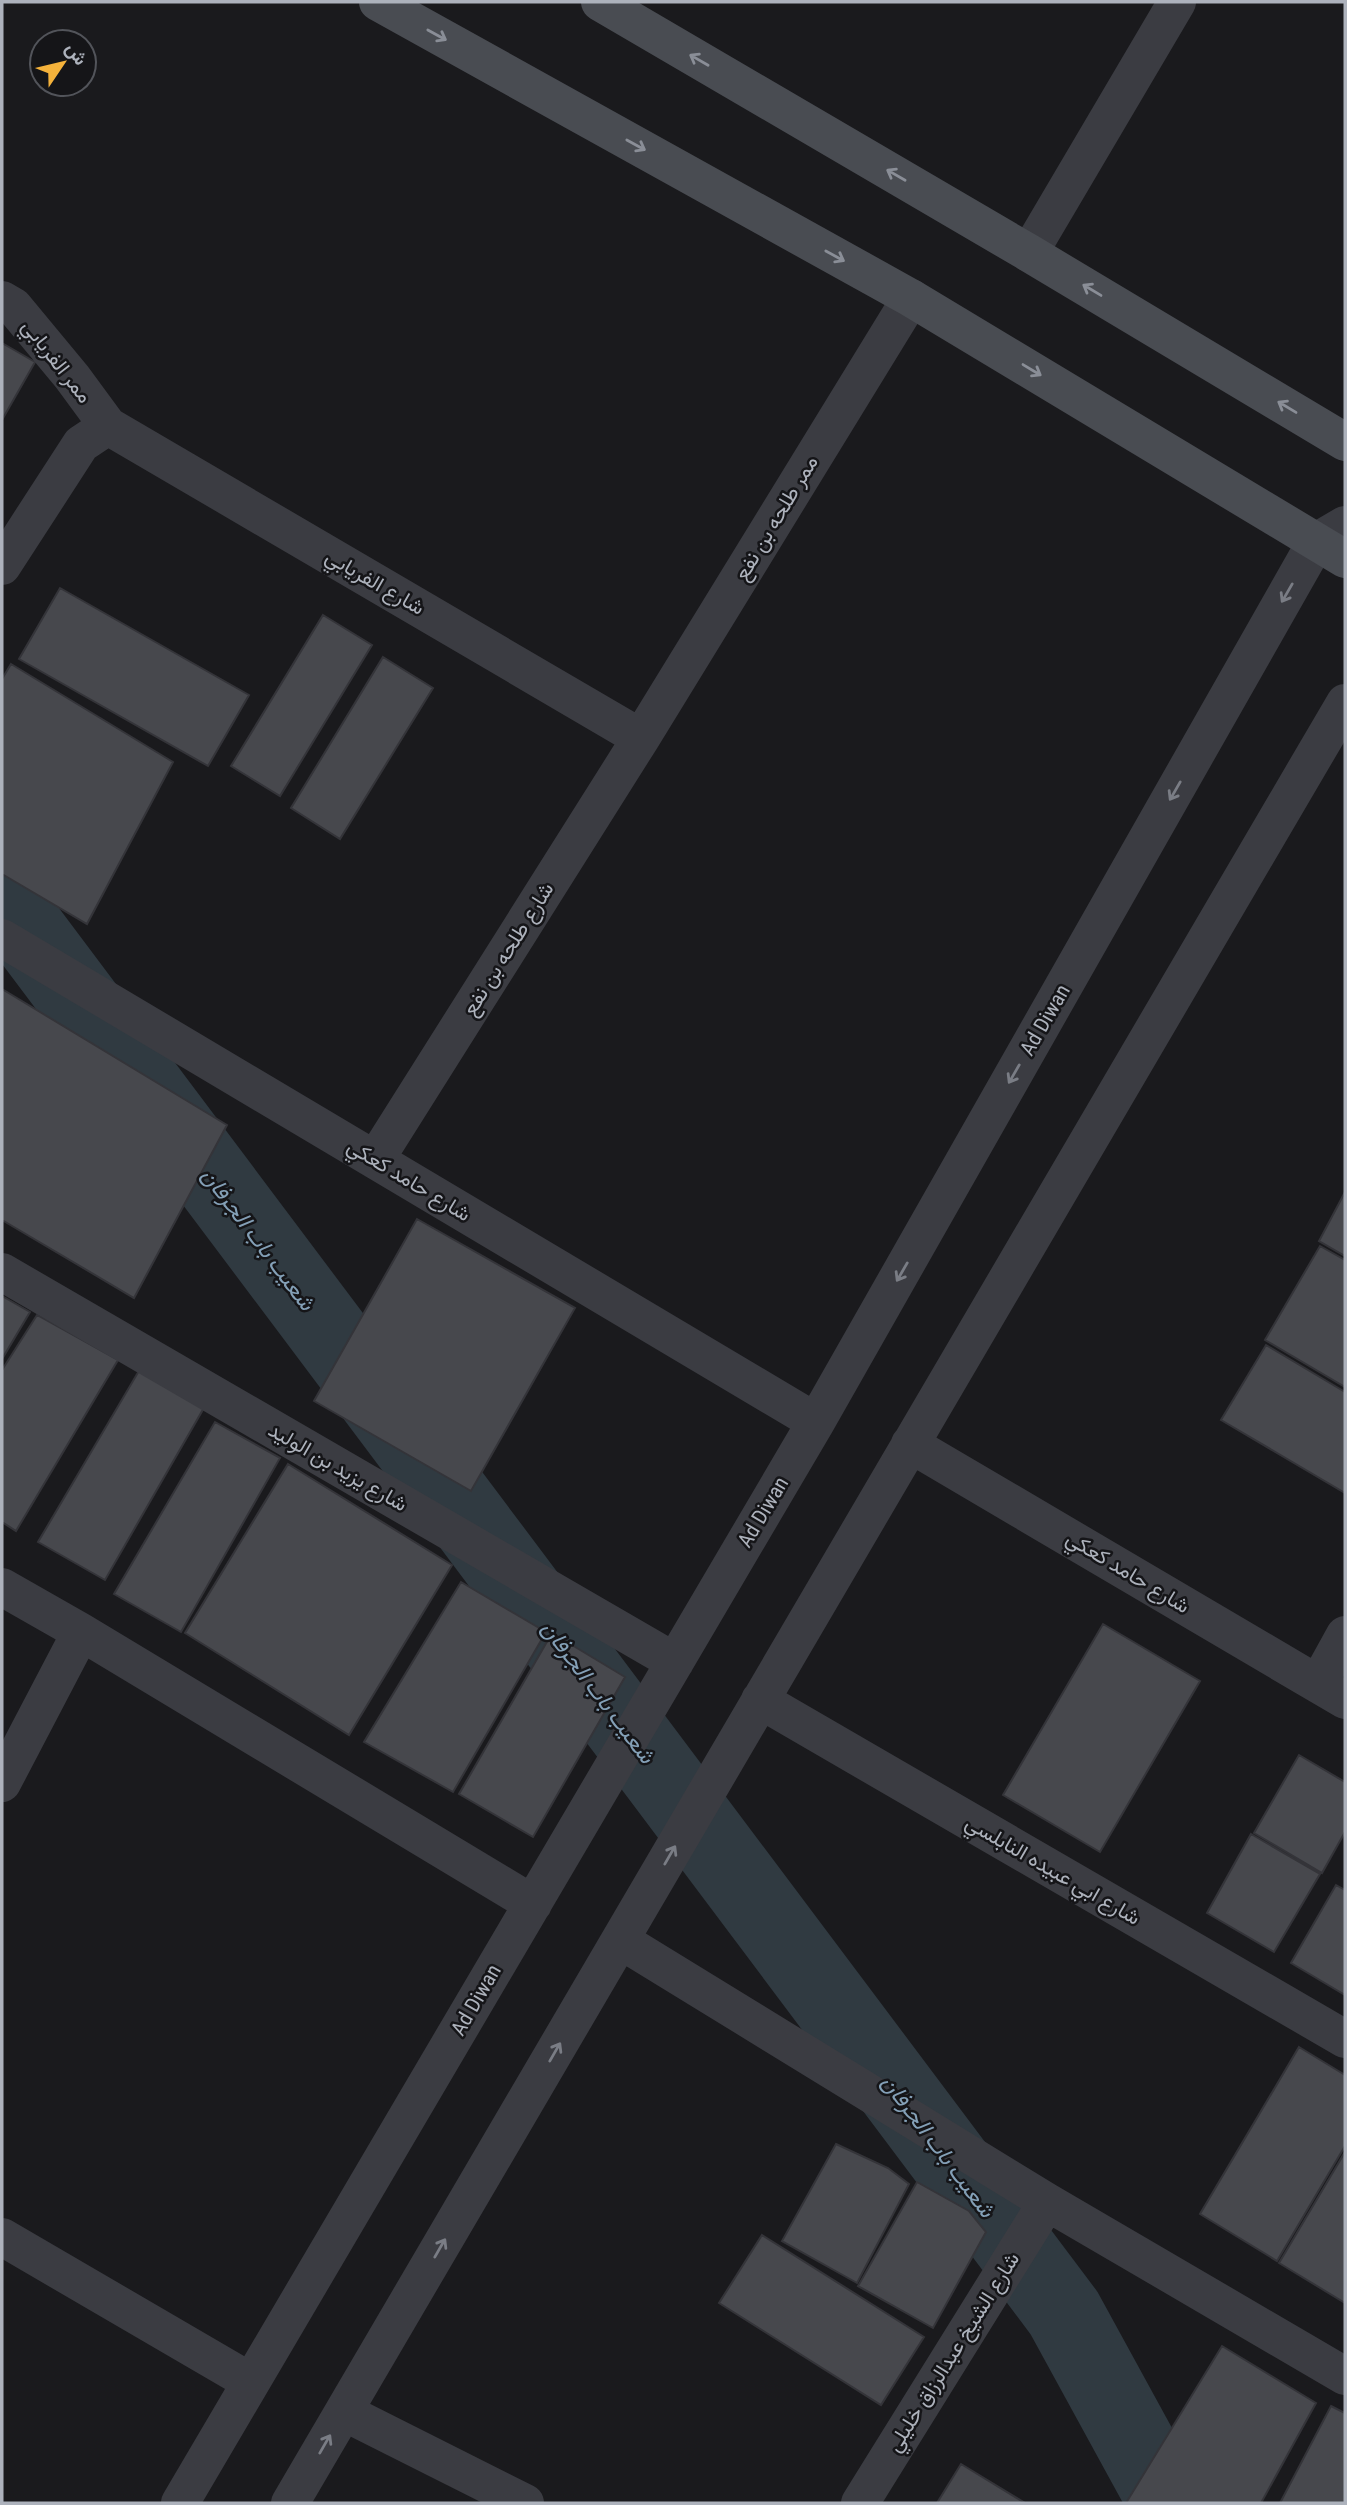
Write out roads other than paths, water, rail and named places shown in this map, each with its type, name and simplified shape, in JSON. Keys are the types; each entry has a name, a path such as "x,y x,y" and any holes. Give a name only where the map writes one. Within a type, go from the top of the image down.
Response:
{"street":[{"path":"378,2 911,298 1336,542"},
{"path":"600,2 1345,442"},
{"path":"1029,253 1177,2"},
{"name":"ممر طلحه بن نفع","path":"641,738 911,298"},
{"name":"ممر الفريابي","path":"2,300 14,307 108,426"},
{"path":"2,566 81,444 108,426"},
{"name":"شارع الفريابي","path":"108,426 641,738"},
{"name":"Ad Diwan","path":"180,2503 1336,542"},
{"path":"290,2503 1345,703"},
{"name":"شارع طلحه بن نفع","path":"375,1160 641,738"},
{"name":"شارع حامد كعكي","path":"2,938 816,1422"},
{"name":"شارع يزيد بن الوليد","path":"2,1272 675,1662"},
{"name":"شارع حامد كعكي","path":"910,1444 1332,1692"},
{"path":"2,1587 533,1903"},
{"path":"2,1783 81,1632"},
{"path":"1332,1692 1345,1635"},
{"name":"شارع ابي عبيده النابلسي","path":"760,1700 1345,2039"},
{"path":"620,1940 1046,2202 1345,2376"},
{"name":"شارع الشيخ عبدالرزاق خليلي","path":"860,2503 1046,2202"},
{"path":"2,2237 251,2382"},
{"path":"344,2412 525,2503"}],"waterway":[{"name":"شعيب باب الجرفان","path":"2,898 1064,2313 1168,2503"}]}
